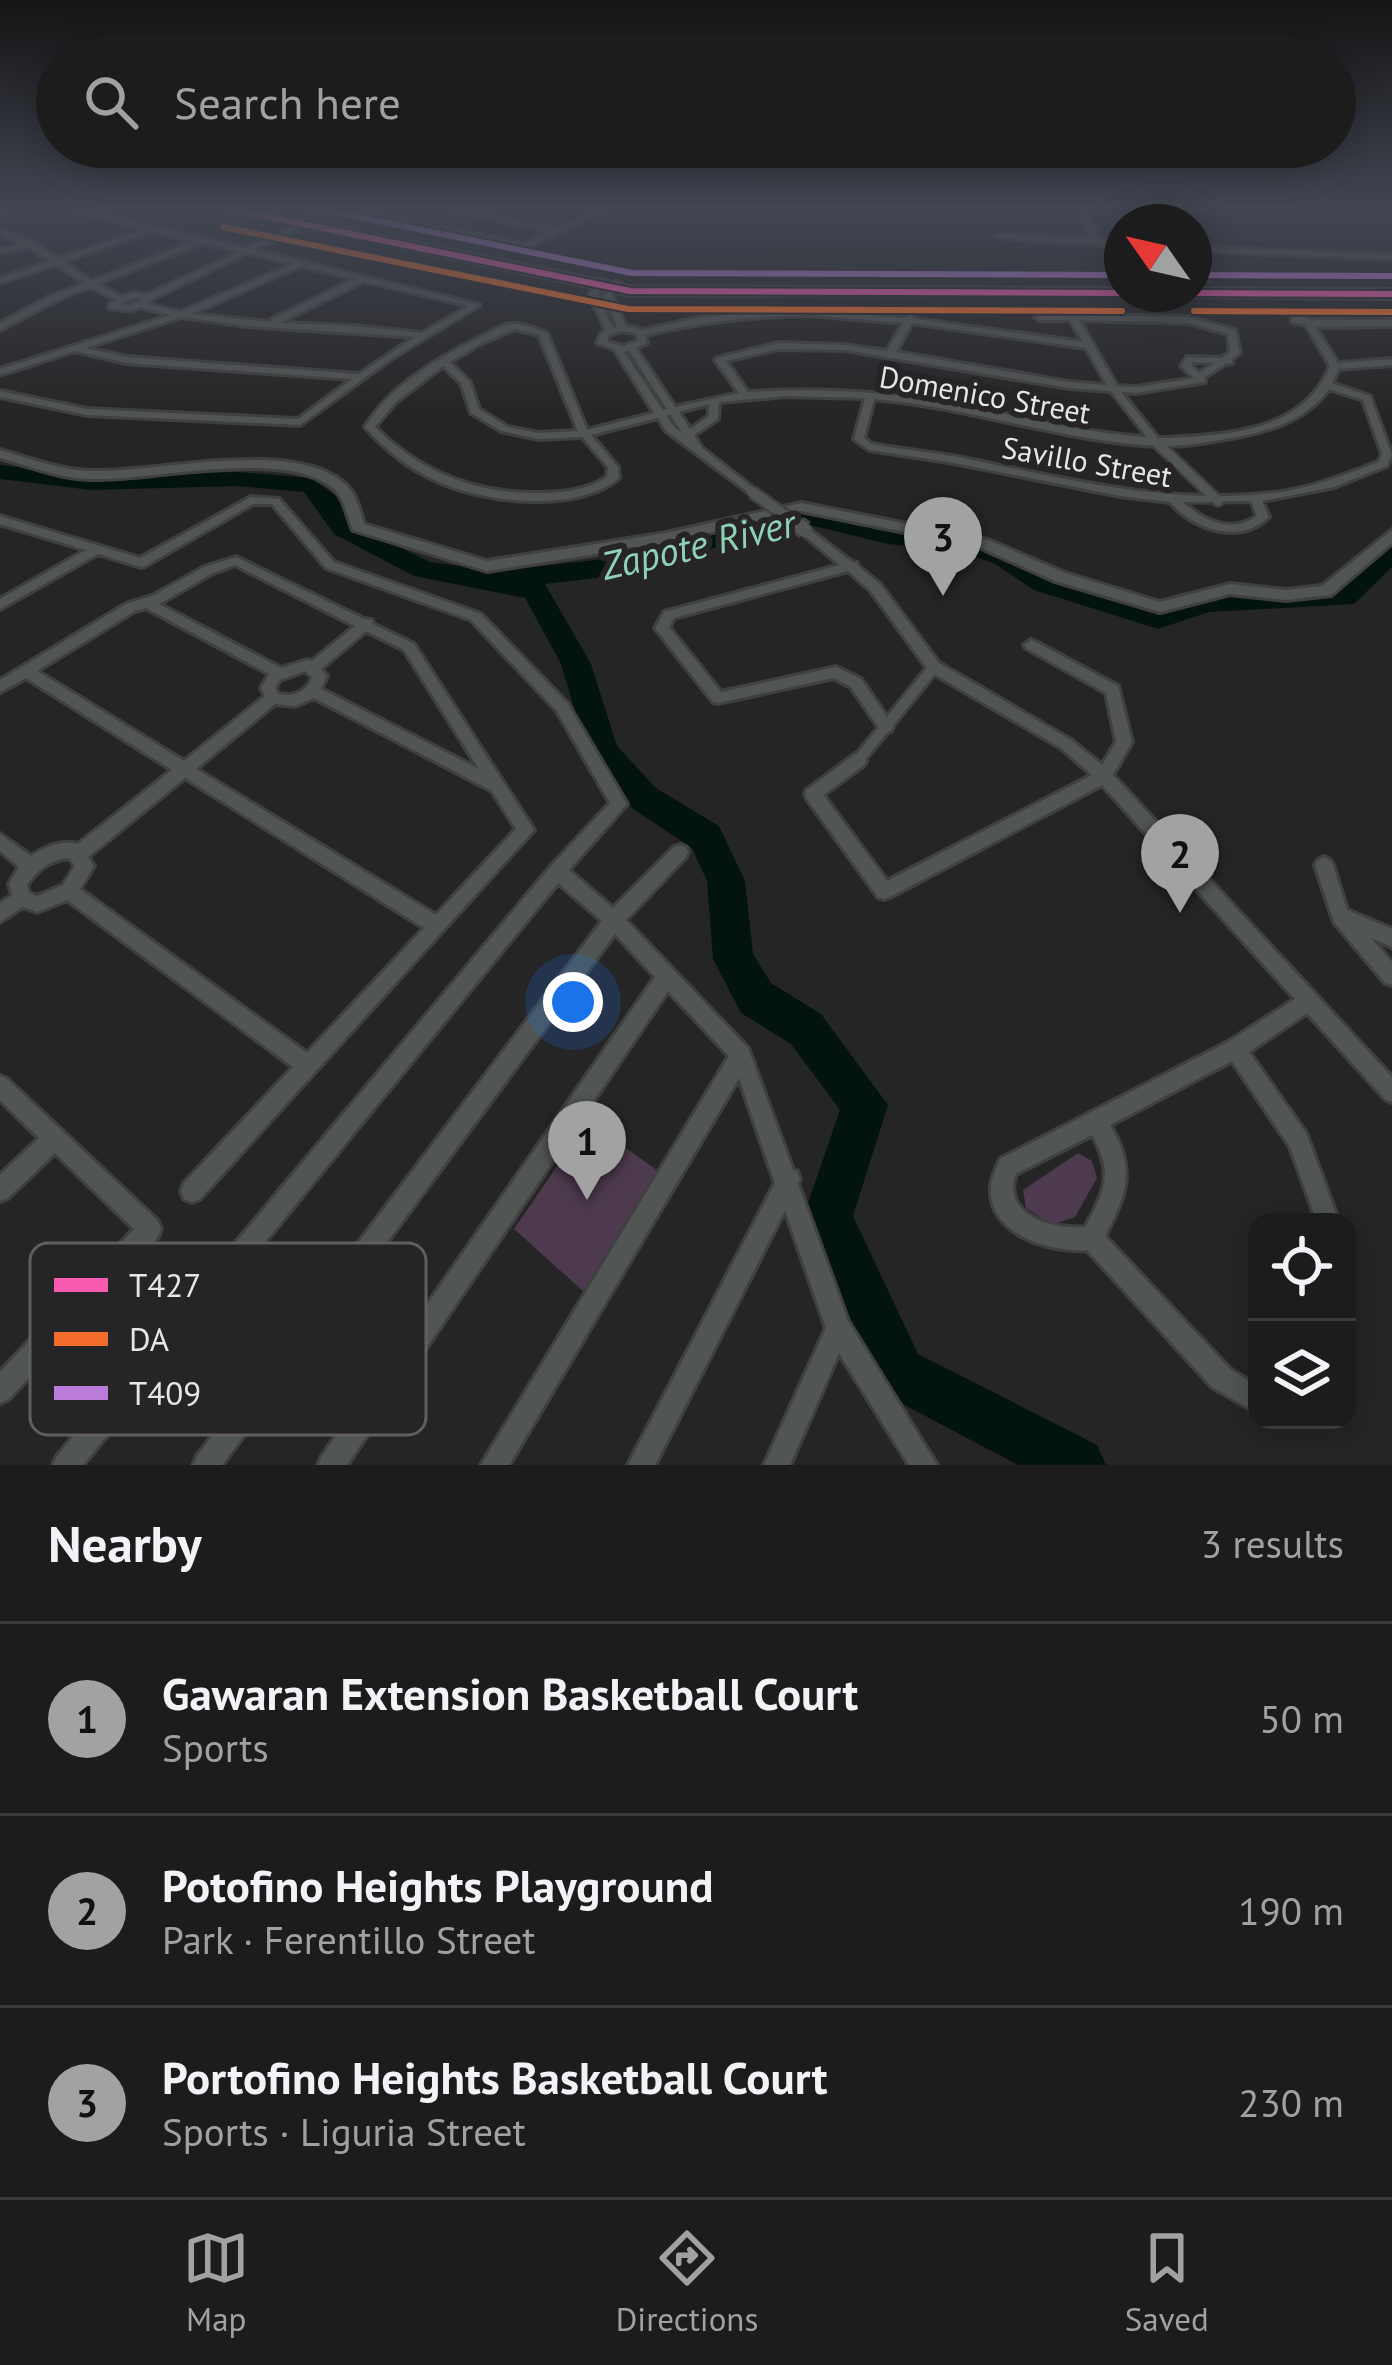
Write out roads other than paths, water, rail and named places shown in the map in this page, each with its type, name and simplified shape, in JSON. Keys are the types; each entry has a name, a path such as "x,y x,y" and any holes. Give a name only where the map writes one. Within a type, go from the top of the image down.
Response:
{"main road":[{"path":"571,277 652,292 1104,290"},
{"path":"608,285 1052,290"},
{"path":"1212,286 1392,291"},
{"path":"615,310 652,292"}],"street":[{"path":"77,277 118,298 145,298 198,277"},
{"path":"0,327 109,277"},
{"path":"0,372 180,315 269,277"},
{"path":"0,394 87,412 301,422 360,377 476,305 364,278 273,322"},
{"path":"608,285 622,328"},
{"path":"608,285 593,295 610,330"},
{"path":"145,298 180,315 424,336"},
{"path":"642,333 644,341 625,348 602,343 610,330 642,333 711,316 751,312 910,317 1087,345"},
{"path":"526,326 536,313"},
{"path":"891,352 910,317"},
{"path":"744,394 720,360 776,349 891,352 1116,392 1173,388 1202,380 1228,361 1237,338 1212,323 1039,317"},
{"path":"1074,319 1116,392 1156,442 1217,501"},
{"path":"1328,385 1335,366 1312,324 1392,322"},
{"path":"526,326 543,333 560,387 583,432 613,467 613,478 604,487 568,497 462,487 440,479 374,432 375,415 445,363 502,329 526,326"},
{"path":"625,348 698,448"},
{"path":"625,348 659,414 678,437 853,566 875,587 934,667 1051,734 1104,776 1392,1092"},
{"path":"75,349 128,361 360,377"},
{"path":"1202,380 1186,366 1190,359 1228,361"},
{"path":"1335,366 1392,362"},
{"name":"Domenico Street","path":"445,363 465,382 475,411 495,425 527,436 583,432 744,394 870,396 932,403 1064,433 1156,442 1209,440 1265,428 1307,410 1328,385"},
{"name":"Savillo Street","path":"870,396 859,433 869,447 961,461 1062,487 1176,502 1256,500 1333,485 1387,459 1366,398 1328,385"},
{"path":"691,433 714,417 714,402"},
{"path":"0,454 55,472 96,475 221,465 315,474 337,483 348,497 358,526 487,566 666,538 786,509 816,509 982,543 1060,577 1160,607 1229,589 1286,595 1326,590 1392,535"},
{"path":"3,523 141,563 251,500 275,501 330,565 476,617 562,707 617,795 615,812 557,871 250,1243"},
{"path":"1176,502 1195,518 1238,529 1263,517 1256,500"},
{"path":"0,605 94,550"},
{"path":"0,687 131,607 149,604 231,556 409,647 472,762 498,786 526,830 191,1191"},
{"path":"853,566 669,615 662,628 718,698 836,672 856,683 886,727"},
{"path":"149,604 278,673"},
{"path":"273,698 268,688 278,673 299,665 314,667 368,623"},
{"path":"934,667 856,763 813,794 884,891 1104,776 1124,742 1113,690 1031,646"},
{"path":"21,898 19,884 31,866 52,853 80,853 273,698 295,701 313,691 320,676 314,667"},
{"path":"26,671 437,926"},
{"path":"313,691 472,762"},
{"path":"0,841 31,866"},
{"path":"372,1243 614,920 680,852"},
{"path":"21,898 37,904 69,891 83,874 80,853"},
{"path":"1324,865 1340,916 1392,976"},
{"path":"557,871 614,920 741,1055 789,1179 838,1328 922,1464"},
{"path":"69,891 308,1066"},
{"path":"0,914 21,898"},
{"path":"1340,916 1392,938"},
{"path":"426,1328 667,977"},
{"path":"1248,1394 1221,1378 1092,1238 1052,1239 1007,1211 1000,1192 1008,1167 1235,1049 1310,1000"},
{"path":"1235,1049 1298,1141 1325,1213"},
{"path":"494,1465 741,1055"},
{"path":"0,1086 150,1229 137,1243"},
{"path":"1092,1238 1119,1179 1119,1161 1097,1123"},
{"path":"0,1190 54,1139"},
{"path":"640,1465 789,1179"},
{"path":"777,1465 838,1328"},
{"path":"0,1390 30,1358"},
{"path":"66,1465 91,1435"},
{"path":"206,1465 228,1435"},
{"path":"332,1465 353,1435"}],"waterway":[{"name":"Zapote River","path":"0,472 91,483 238,479 311,485 330,503 343,528 363,540 424,570 497,580 605,568 806,516 888,536 960,542 1005,558 1044,583 1158,619 1207,602 1344,597 1392,552"},
{"path":"505,582 536,591 576,664 602,752 644,798 706,837 726,881 733,959 756,998 806,1029 865,1105 828,1217 899,1373 1077,1465"}],"place":[{"name":"Portofino Heights Basketball Court","path":"943,596"},
{"name":"Potofino Heights Playground","path":"1180,913"},
{"name":"Gawaran Extension Basketball Court","path":"587,1200"}]}
